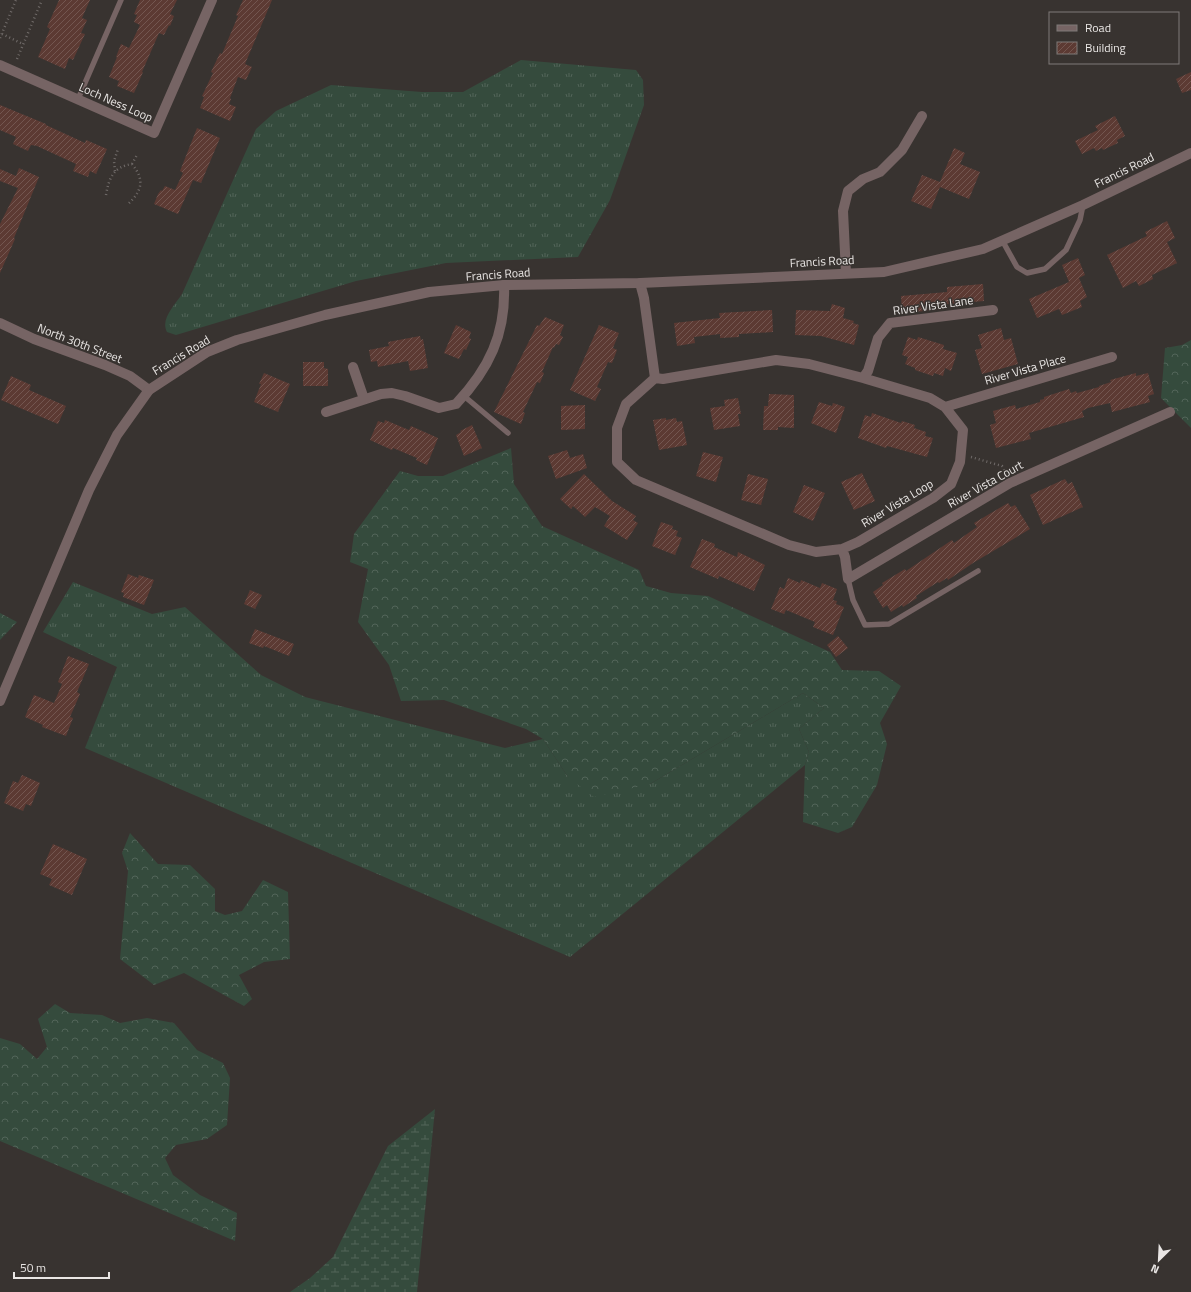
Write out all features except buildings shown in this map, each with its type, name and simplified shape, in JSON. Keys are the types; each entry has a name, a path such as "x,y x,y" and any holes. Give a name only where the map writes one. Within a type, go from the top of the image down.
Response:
{"street":[{"name":"Loch Ness Loop","path":"0,65 154,133 212,0"},
{"path":"846,273 843,211 848,191 863,180 880,172 902,150 922,116"},
{"name":"Francis Road","path":"0,701 89,490 117,435 149,390 207,352 244,338 325,315 429,292 504,285 640,283 884,272 983,249 1191,153"},
{"path":"640,283 644,298 655,378"},
{"path":"326,412 381,394 392,393 439,408 456,404 484,370 498,338 504,305 504,285"},
{"name":"River Vista Lane","path":"863,378 868,371 878,338 890,323 993,310"},
{"name":"North 30th Street","path":"0,323 34,339 105,365 130,376 149,390"},
{"name":"River Vista Place","path":"945,407 1112,357"},
{"name":"River Vista Loop","path":"776,360 809,364 863,378 930,398 945,407 963,430 960,462 950,484 933,498 858,542 842,549 816,552 789,545 636,480 617,462 617,428 626,404 655,378 663,379 776,360"},
{"path":"353,367 364,399"},
{"name":"River Vista Court","path":"848,579 1010,483 1170,412"},
{"path":"842,549 845,557 848,579"}],"lane":[{"path":"78,99 122,0"},
{"path":"1002,240 1017,267 1027,273 1045,269 1066,250 1080,220 1083,204"},
{"path":"464,396 508,433"},
{"path":"848,579 853,600 865,625 889,624 978,571"}],"path":[{"path":"0,38 16,0"},
{"path":"17,59 42,0"},
{"path":"2,34 23,44"},
{"path":"115,172 114,161 118,149"},
{"path":"106,195 109,180 115,172 132,164 137,155"},
{"path":"127,205 139,190 141,182 138,173 132,164"},
{"path":"971,457 1002,466 1010,483"}],"green space":[{"path":"521,60 636,70 643,80 644,105 610,200 578,257 446,263 356,281 176,335 167,332 165,322 169,312 182,294 256,129 276,111 331,85 422,92 463,92"},
{"path":"1191,340 1191,428 1161,398 1165,348 1182,345"},
{"path":"511,448 514,484 542,526 639,570 646,586 671,593 708,596 830,652 842,670 879,671 901,686 880,723 887,744 877,785 852,827 838,833 803,822 805,765 809,752 799,729 824,708 803,693 650,784 594,797 568,777 543,739 526,729 444,700 401,701 389,665 358,622 368,569 350,562 354,534 400,471 418,476 443,476"},
{"path":"73,582 152,614 185,607 261,675 305,697 505,748 543,739 568,777 650,784 803,693 824,708 799,729 809,752 805,765 570,957 85,748 117,667 43,632"},
{"path":"0,613 17,622 0,640"},
{"path":"130,833 158,864 190,865 215,889 215,911 225,915 242,911 263,880 288,892 290,959 264,962 239,975 252,999 244,1006 184,973 154,985 120,959 128,871 122,853"},
{"path":"55,1004 70,1013 102,1015 120,1023 147,1018 174,1023 197,1050 223,1063 230,1078 227,1125 207,1139 176,1145 165,1158 173,1175 200,1195 237,1213 235,1241 0,1141 0,1038 20,1044 37,1059 47,1047 38,1019"},
{"path":"435,1109 417,1292 290,1292 310,1278 333,1257 388,1146"}]}
